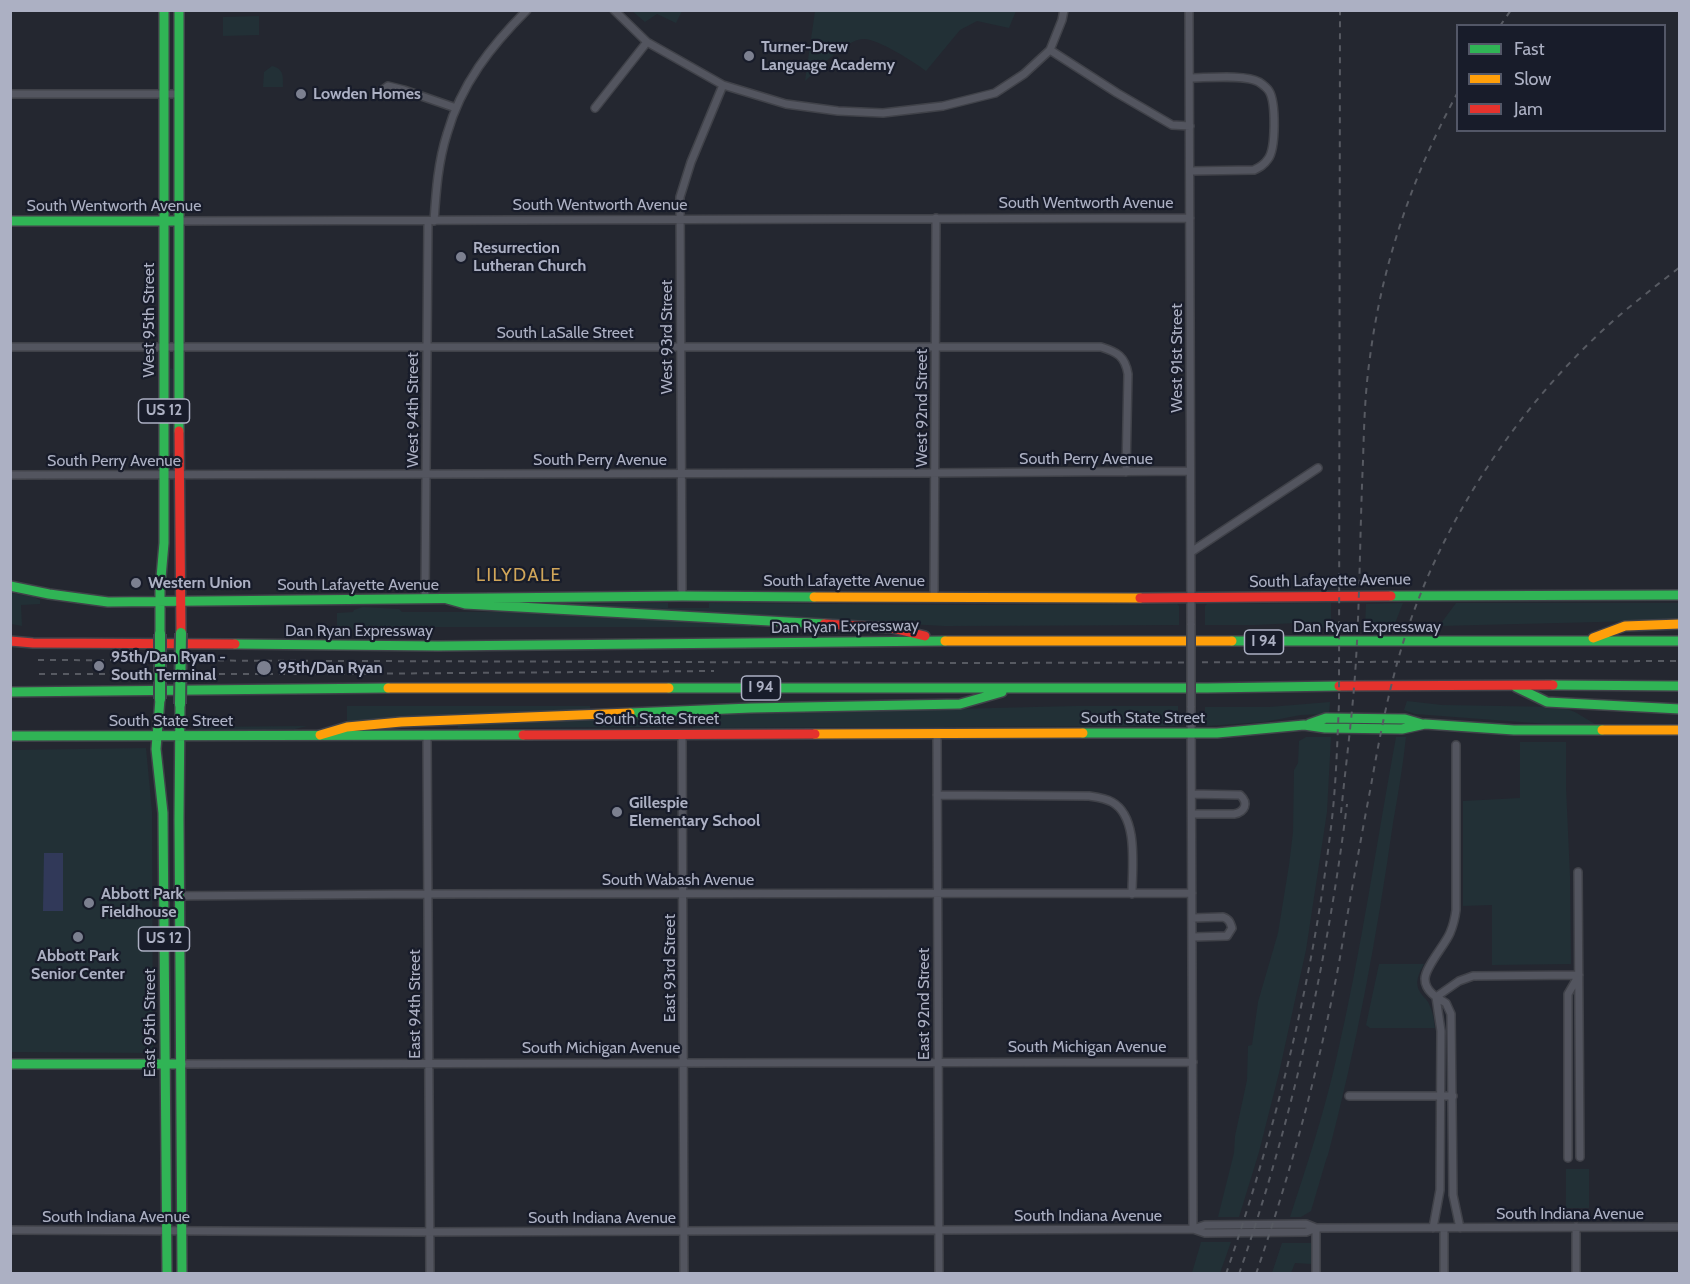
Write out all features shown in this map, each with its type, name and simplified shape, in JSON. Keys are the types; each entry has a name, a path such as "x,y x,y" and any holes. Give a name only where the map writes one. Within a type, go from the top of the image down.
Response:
{"main road":[{"name":"West 95th Street","path":"157,736 160,704 160,602 164,543 164,10"},
{"name":"West 95th Street","path":"179,10 180,736"},
{"name":"South Wentworth Avenue","path":"10,221 178,221"},
{"name":"South Lafayette Avenue","path":"10,586 95,601 160,602 682,596 1191,598 1680,595"},
{"path":"447,599 465,604 892,628 944,641"},
{"path":"1585,641 1624,626 1680,624"},
{"name":"Dan Ryan Expressway","path":"10,641 415,646 944,641 1680,641"},
{"path":"1512,685 1547,702 1680,709"},
{"name":"I 94","path":"10,692 426,688 1680,686"},
{"path":"320,735 347,727 401,722 752,708 960,704 1016,687"},
{"name":"South State Street","path":"10,736 1217,733 1304,725 1326,718 1405,719 1425,724 1514,730 1680,730"},
{"name":"East 95th Street","path":"157,736 156,749 163,813 167,1274"},
{"name":"East 95th Street","path":"180,736 182,1274"},
{"name":"South Michigan Avenue","path":"10,1065 181,1064"}],"street":[{"name":"West 94th Street","path":"425,599 427,347 431,221 439,170 447,134 456,108 474,72 502,36 527,10"},
{"path":"614,10 647,42 723,85 786,104 838,111 883,113 943,106 995,93 1024,74 1050,50 1064,10"},
{"name":"West 91st Street","path":"1190,10 1193,1229"},
{"path":"595,108 647,42"},
{"path":"1050,50 1117,93 1173,125 1190,126"},
{"path":"1190,78 1247,78 1257,81 1269,91 1273,103 1273,149 1262,166 1254,170 1190,171"},
{"name":"West 93rd Street","path":"682,596 680,197 723,85"},
{"path":"380,92 388,86 456,108"},
{"path":"10,93 179,93"},
{"name":"West 92nd Street","path":"934,597 936,218"},
{"name":"South Wentworth Avenue","path":"178,221 1190,218"},
{"name":"South LaSalle Street","path":"10,347 1101,347 1118,353 1127,366 1126,472"},
{"path":"1191,552 1318,468"},
{"name":"South Perry Avenue","path":"10,475 1190,471"},
{"name":"East 93rd Street","path":"682,734 684,1274"},
{"name":"East 92nd Street","path":"937,734 939,1274"},
{"name":"East 94th Street","path":"427,735 430,1274"},
{"path":"1456,746 1456,910 1450,933 1426,972 1425,979 1428,988 1446,1003 1451,1014 1454,1195 1460,1228"},
{"path":"1192,794 1240,795 1244,798 1245,804 1240,813 1192,814"},
{"path":"937,795 1089,796 1112,802 1120,809 1129,827 1132,894"},
{"path":"1578,872 1580,1157"},
{"name":"South Wabash Avenue","path":"164,896 1192,893"},
{"path":"1192,918 1223,917 1230,922 1232,928 1227,936 1193,937"},
{"path":"1436,997 1459,981 1473,976 1579,975"},
{"path":"1568,1158 1568,994 1579,975"},
{"path":"1433,1228 1440,1190 1441,1031 1436,997"},
{"name":"South Michigan Avenue","path":"181,1064 1192,1062"},
{"path":"1349,1096 1453,1096"},
{"name":"South Indiana Avenue","path":"10,1230 430,1232 1193,1229 1205,1225 1305,1224 1316,1228 1680,1227"},
{"path":"1576,1227 1576,1274"},
{"path":"1316,1228 1316,1274"},
{"path":"1444,1228 1444,1274"}],"shaded area":[{"path":"815,10 1016,11 1009,28 977,21 960,30 926,71 886,46 863,39 848,44 805,81"},
{"path":"632,11 682,11 676,23 657,14 645,22"},
{"path":"259,16 259,35 223,36 223,17"},
{"path":"272,66 281,71 283,87 263,87 264,72"},
{"path":"171,368 174,370 174,452 171,454 169,452 169,370"},
{"path":"11,593 40,600 40,604 21,605 22,626 11,624"},
{"path":"587,602 588,604 668,603 668,608 709,608 709,603 1177,604 1179,606 1179,625 945,626 548,605 548,603"},
{"path":"1331,603 1331,628 1297,627 1297,623 1205,625 1205,606 1207,604"},
{"path":"1403,603 1394,626 1365,628 1366,604"},
{"path":"1456,603 1679,603 1679,620 1439,626"},
{"path":"363,607 399,609 402,612 527,612 751,625 751,627 413,627 337,631 337,613 353,612"},
{"path":"1407,701 1442,705 1561,707 1595,724 1547,724 1415,714 1404,710"},
{"path":"1330,702 1329,714 1207,726 1205,722 1205,707 1269,707"},
{"path":"347,706 590,706 590,710 347,722"},
{"path":"1076,706 1178,706 1178,726 693,728 693,726 709,726 709,722 670,722 669,726 662,727 458,728 458,724 700,715"},
{"path":"307,726 295,729 195,730 196,727"},
{"path":"1306,737 1331,737 1327,812 1306,950 1279,1073 1259,1152 1239,1217 1218,1217 1234,1153 1235,1136 1247,1080 1248,1046 1252,1045 1258,1002 1278,933 1293,832 1294,770 1298,763 1299,741"},
{"path":"1396,737 1406,737 1402,769 1373,948 1348,1072 1328,1155 1311,1211 1301,1217 1290,1217 1326,1100 1345,1020"},
{"path":"1520,742 1566,742 1571,964 1492,965 1492,905 1463,906 1463,801 1520,798"},
{"path":"146,748 152,811 153,1053 11,1052 11,750"},
{"path":"1379,964 1424,964 1417,985 1430,1007 1435,1028 1370,1028 1366,1025"},
{"path":"1566,1169 1589,1169 1589,1208 1566,1208"},
{"path":"1201,1242 1231,1242 1220,1273 1192,1273"},
{"path":"1282,1243 1311,1243 1311,1264 1295,1263 1291,1273 1272,1273"}],"water":[{"path":"44,853 63,853 63,911 43,911"}],"railway":[{"path":"1226,1274 1276,1112 1290,1057 1313,946 1334,802 1339,703 1340,10"},
{"path":"1501,24 1511,10"},
{"path":"1341,813 1356,660 1366,396 1375,322 1382,288 1402,220 1427,155 1456,96"},
{"path":"1256,1274 1281,1197 1313,1081 1339,963 1387,704 1405,636 1427,578 1444,541 1470,495 1487,467 1525,415 1590,342 1680,267"},
{"path":"38,660 983,663 1680,661"},
{"path":"39,674 714,671"},
{"path":"1239,1274 1275,1159 1305,1042 1329,923 1347,804"}],"traffic: fast":[{"path":"160,634 160,589 164,543 164,10"},
{"path":"179,10 179,431"},
{"path":"10,221 178,221"},
{"path":"10,586 108,602 682,596 814,597"},
{"path":"1391,596 1680,595"},
{"path":"447,599 465,604 824,624"},
{"path":"180,704 181,633"},
{"path":"160,634 160,699"},
{"path":"235,644 438,646 945,641"},
{"path":"1232,641 1680,641"},
{"path":"1553,685 1680,686"},
{"path":"669,688 1339,686"},
{"path":"1516,687 1547,702 1680,709"},
{"path":"10,692 388,688"},
{"path":"630,713 960,704 1002,692"},
{"path":"160,699 156,749 163,813 167,1274"},
{"path":"180,704 182,1274"},
{"path":"1309,724 1326,718 1405,719 1422,724"},
{"path":"1083,733 1217,733 1304,725 1325,728 1402,729 1425,724 1514,730 1602,730"},
{"path":"10,736 523,735"},
{"path":"10,1064 181,1064"}],"traffic: slow":[{"path":"814,597 1140,598"},
{"path":"1593,638 1625,626 1680,624"},
{"path":"945,641 1232,641"},
{"path":"388,688 669,688"},
{"path":"320,735 347,727 401,722 630,713"},
{"path":"1602,730 1680,730"},
{"path":"815,734 1083,733"}],"traffic: jam":[{"path":"179,431 181,633"},
{"path":"1140,598 1391,596"},
{"path":"824,624 892,628 925,636"},
{"path":"10,641 235,644"},
{"path":"1339,686 1553,685"},
{"path":"523,735 815,734"}],"place":[{"name":"Turner-Drew Language Academy","path":"749,56"},
{"name":"Lowden Homes","path":"301,94"},
{"name":"Resurrection Lutheran Church","path":"461,257"},
{"name":"Western Union","path":"136,583"},
{"name":"95th/Dan Ryan - South Terminal","path":"99,666"},
{"name":"95th/Dan Ryan","path":"264,668"},
{"name":"Gillespie Elementary School","path":"617,812"},
{"name":"Abbott Park Fieldhouse","path":"89,903"},
{"name":"Abbott Park Senior Center","path":"78,937"}],"district":[{"name":"LILYDALE","path":"519,576"}]}
